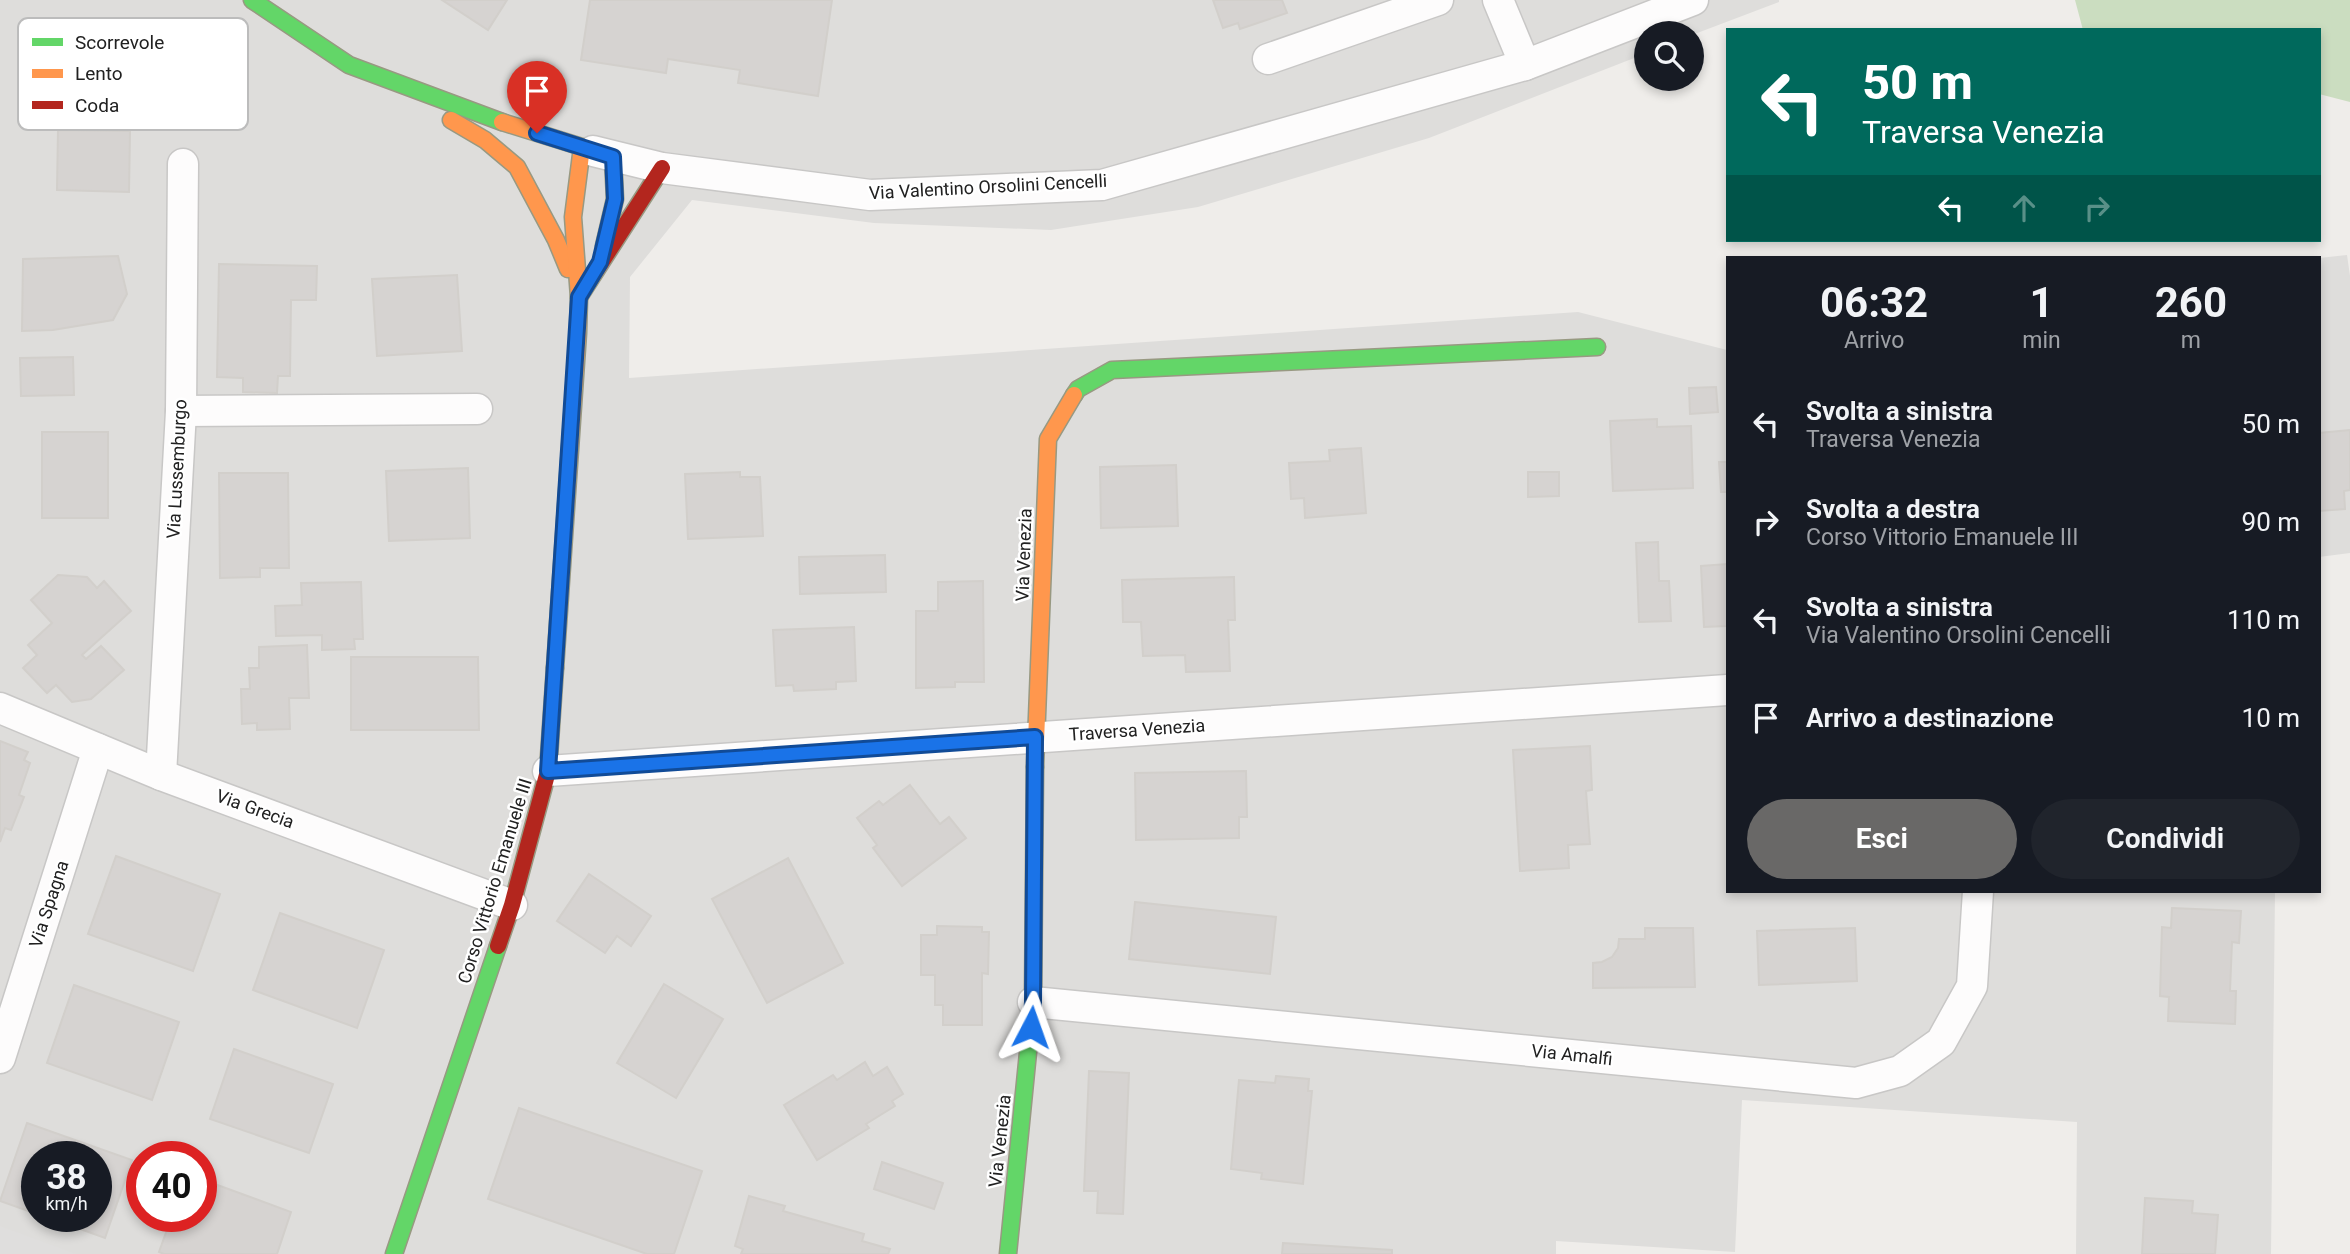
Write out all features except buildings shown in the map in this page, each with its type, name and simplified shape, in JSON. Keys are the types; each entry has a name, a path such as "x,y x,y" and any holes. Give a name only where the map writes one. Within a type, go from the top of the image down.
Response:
{"street":[{"name":"Via Valentino Orsolini Cencelli","path":"252,0 349,65 491,118 613,157 662,168 870,195 1102,184 1525,65 1693,0"},
{"path":"1268,59 1438,0"},
{"path":"1498,0 1525,65"},
{"name":"Corso Vittorio Emanuele III","path":"423,93 458,125 485,140 516,167 556,240 579,297"},
{"name":"Corso Vittorio Emanuele III","path":"394,1254 512,905 548,771 579,297 573,217 582,147"},
{"name":"Corso Vittorio Emanuele III","path":"600,262 615,199 613,157"},
{"name":"Via Lussemburgo","path":"161,775 181,411 183,164"},
{"name":"Corso Vittorio Emanuele III","path":"579,297 600,262 642,204 662,168"},
{"name":"Via Venezia","path":"1008,1254 1033,1002 1035,737 1048,439 1078,389 1112,370 1597,347"},
{"path":"181,411 477,409"},
{"name":"Traversa Venezia","path":"548,771 1726,690"},
{"name":"Via Grecia","path":"0,708 161,775 512,905"},
{"name":"Via Spagna","path":"0,1058 98,749"},
{"name":"Via Amalfi","path":"1033,1002 1856,1083 1899,1072 1941,1042 1972,986 1978,893"}],"shaded area":[{"path":"0,0 1779,0 1704,30 1704,21 1634,21 1634,58 1429,138 1198,207 1051,230 874,223 692,200 630,277 629,378 1578,312 1726,350 1726,893 2275,893 2271,1254 2076,1254 2077,1122 1742,1100 1735,1252 1556,1241 1556,1254 0,1254"},
{"path":"2347,255 2350,276 2350,553 2321,557 2321,258"},
{"path":"0,1226 76,1254 0,1254"}],"green space":[{"path":"2075,0 2350,0 2350,102 2321,95 2321,28 2082,28"}],"traffic: fast":[{"path":"252,0 349,65 502,122"},
{"path":"1074,395 1078,389 1112,370 1597,347"},
{"path":"1008,1254 1033,1002 1035,767"},
{"path":"394,1254 498,946"}],"traffic: slow":[{"path":"451,120 485,140 517,167 556,240 568,269"},
{"path":"502,122 582,147 573,217 579,297 578,333 555,668"},
{"path":"1035,767 1048,439 1074,395"}],"traffic: jam":[{"path":"604,246 615,199 613,157"},
{"path":"579,297 662,168"},
{"path":"498,946 512,905 548,771 555,668"}],"route":[{"path":"537,133 613,157 615,199 600,262 579,297 548,771 1035,737 1031,1027"}]}
